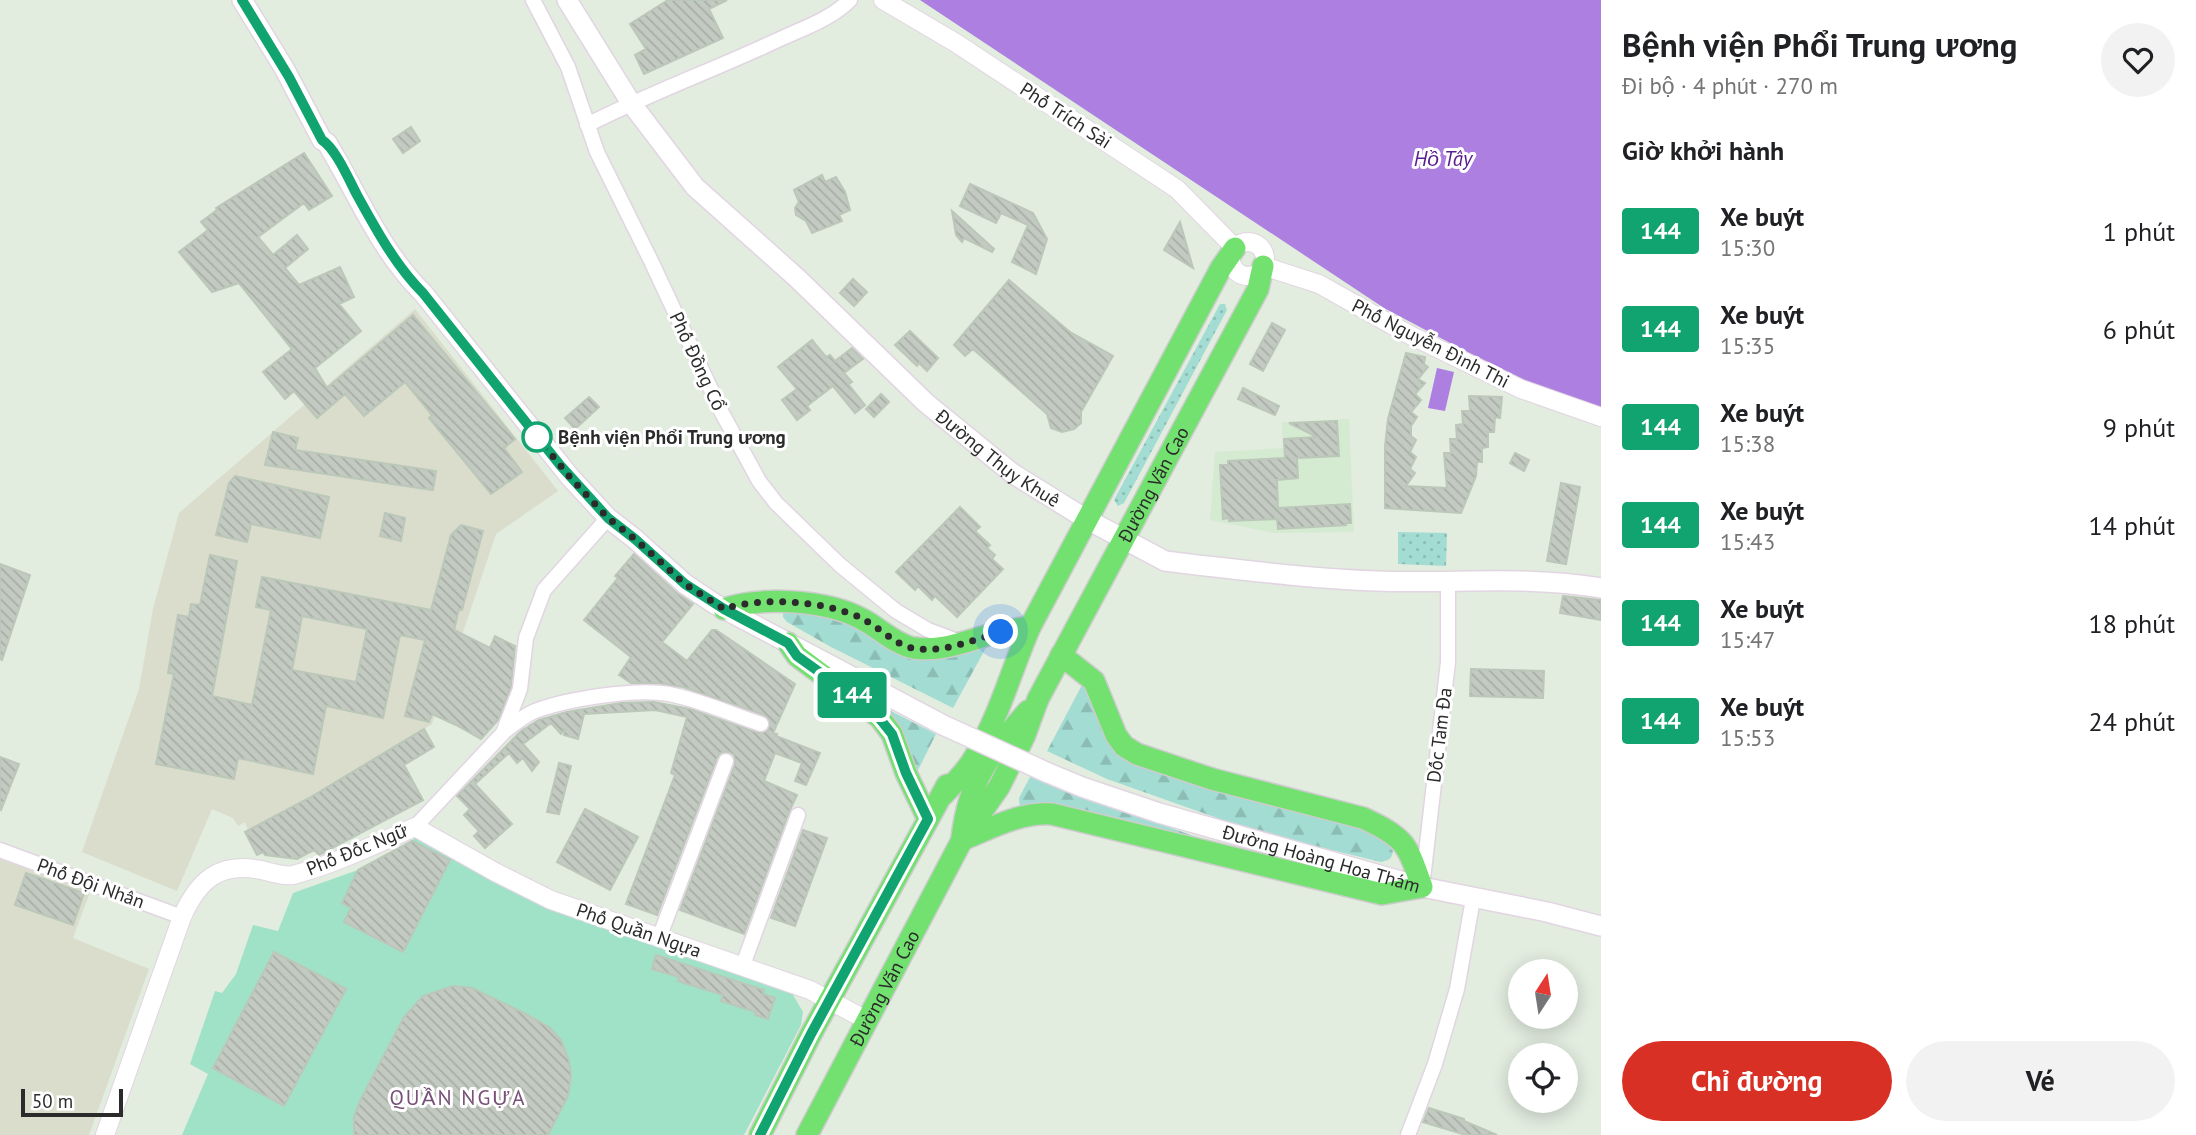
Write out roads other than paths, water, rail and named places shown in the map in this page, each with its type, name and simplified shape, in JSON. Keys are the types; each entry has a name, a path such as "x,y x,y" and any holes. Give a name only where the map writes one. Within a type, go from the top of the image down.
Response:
{"main road":[{"path":"242,0 289,77 322,140 327,143 384,242 410,281 423,293 570,477 608,518 685,584 724,609 788,643 797,656 864,704 892,734 906,773 928,819"},
{"name":"Đường Thụy Khuê","path":"567,0 631,103 695,187 797,278 926,403 1012,473 1086,519 1165,561 1375,581 1519,580 1570,582 1601,588"},
{"path":"760,1135 829,1002 942,796 989,702 1014,664 1030,627 1086,519 1221,268 1235,248"},
{"name":"Đường Văn Cao","path":"807,1135 962,840 999,787 1024,737 1038,699 1258,289 1263,266"},
{"path":"724,609 738,604 801,603 841,610 859,617 910,648 935,650 1030,627"},
{"name":"Đường Hoàng Hoa Thám","path":"788,643 943,724 1082,787 1159,813 1422,887 1547,912 1601,926"},
{"path":"962,840 1024,816 1035,813 1052,814 1382,894 1422,887 1408,846 1385,828 1363,818 1212,779 1138,754 1124,746 1116,735 1094,681 1061,655"}],"street":[{"name":"Phố Đồng Cổ","path":"533,0 568,67 597,152 722,414 759,481 776,503 840,565 896,611 928,630 962,643"},
{"path":"587,125 631,103 774,42 832,14 850,0"},
{"name":"Phố Trích Sài","path":"883,0 956,43 1177,189 1235,248"},
{"path":"1244,242 1259,246 1264,255 1263,266 1250,276 1234,270 1231,259 1235,248 1244,242"},
{"name":"Phố Nguyễn Đình Thi","path":"1263,266 1319,285 1408,334 1521,389 1601,417"},
{"name":"Phố Đốc Ngữ","path":"105,1135 191,897 207,878 225,871 244,866 290,876 365,849 415,827 503,733 520,689 526,638 544,590 608,518"},
{"name":"Dốc Tam Đa","path":"1422,887 1448,662 1448,582"},
{"path":"503,733 520,718 559,704 646,692 692,700 761,724"},
{"path":"659,938 726,761"},
{"path":"743,965 798,815"},
{"name":"Phố Quần Ngựa","path":"415,827 551,900 810,990 868,1021"},
{"name":"Phố Đội Nhân","path":"0,850 182,918"},
{"path":"1408,1135 1435,1064 1457,989 1474,899"}],"water":[{"name":"Hồ Tây","path":"920,0 1601,0 1601,409 1520,380 1384,308"},
{"path":"1437,368 1454,372 1445,411 1428,408"}],"place":[{"name":"Bệnh viện Phổi Trung ương","path":"537,437"}],"district":[{"name":"QUẦN NGỰA","path":"458,1097"}]}
